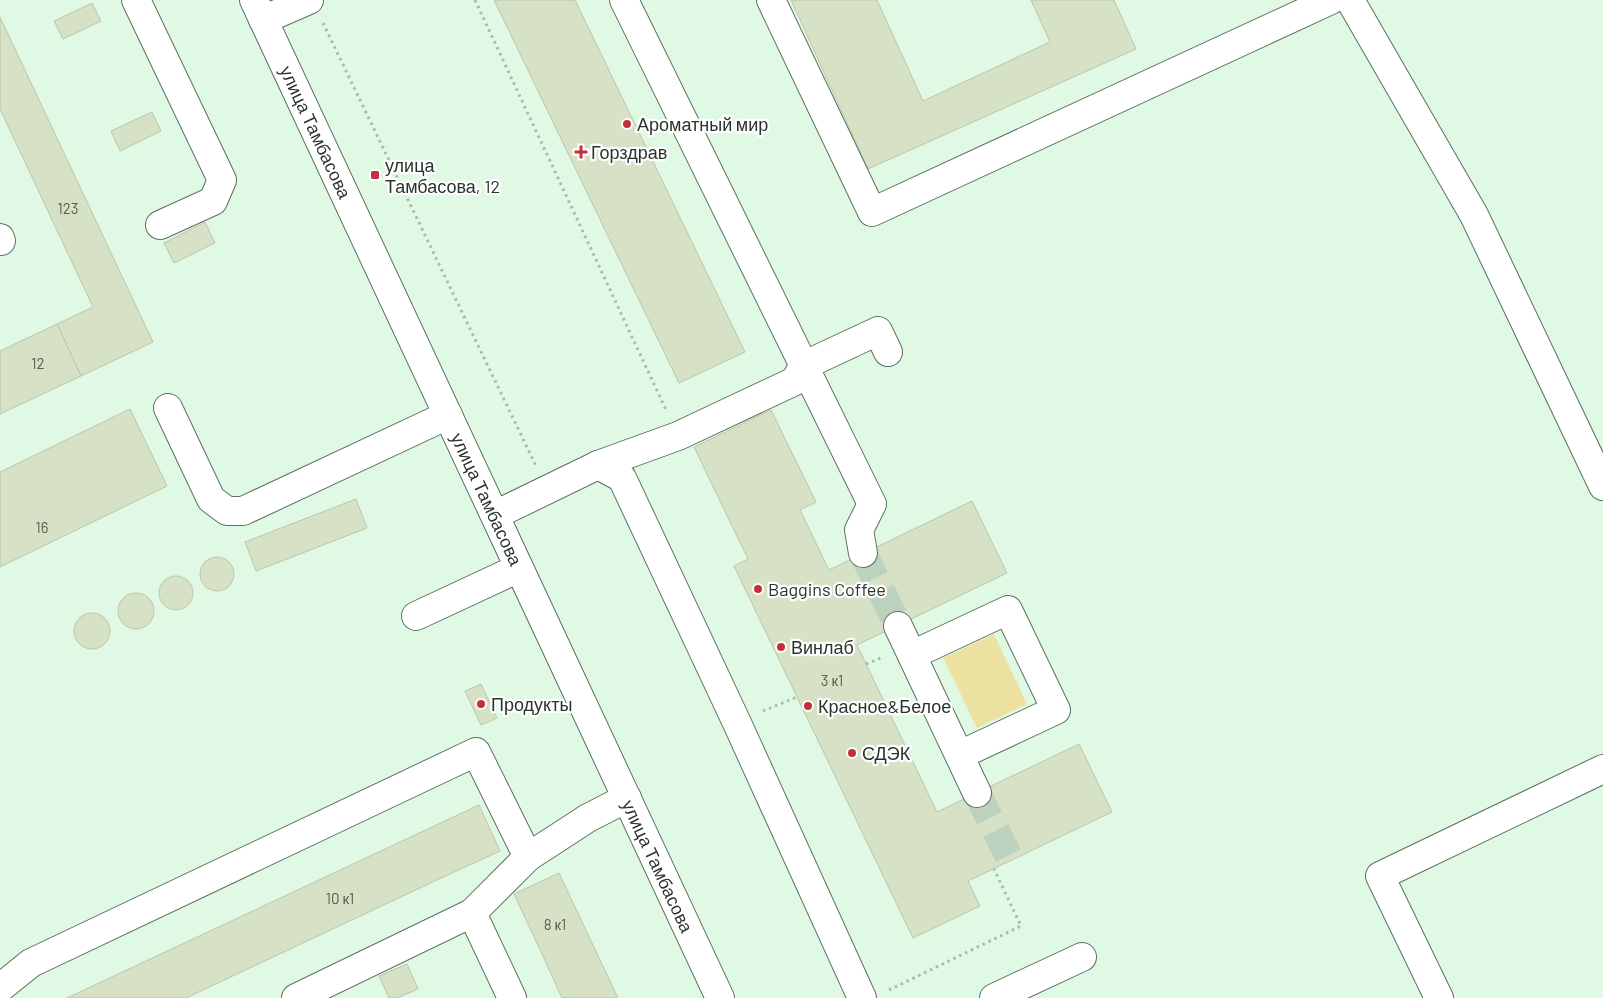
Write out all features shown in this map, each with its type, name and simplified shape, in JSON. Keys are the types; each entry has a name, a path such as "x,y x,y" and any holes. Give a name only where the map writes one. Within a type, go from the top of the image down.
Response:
{"street":[{"path":"136,0 222,180 213,201 160,225"},
{"path":"624,0 872,504 858,530 863,553"},
{"path":"771,0 872,212 1331,0"},
{"path":"1350,0 1474,215 1603,486"},
{"path":"259,10 314,8"},
{"name":"улица Тамбасова","path":"259,10 720,998"},
{"path":"495,515 598,465 678,436 795,382 803,366 878,331 888,352"},
{"path":"168,408 210,499 227,511 243,511 448,415"},
{"path":"598,465 622,478 737,723 872,996"},
{"path":"416,616 519,568"},
{"path":"912,655 1008,610 1016,626 1056,710 960,755"},
{"path":"898,626 977,793"},
{"path":"0,988 31,963 476,752 528,857"},
{"path":"1439,998 1380,876 1603,769"},
{"path":"296,998 472,913 528,857 588,818 627,798"},
{"path":"472,913 512,998"},
{"path":"994,998 1082,957"}],"path":[{"path":"475,0 678,436"},
{"path":"314,8 548,490"},
{"path":"737,723 797,696"},
{"path":"872,996 1021,926 994,869"}],"shaded area":[{"path":"994,634 1027,704 977,728 943,658"}],"building":[{"path":"494,0 575,0 745,352 679,383"},
{"path":"791,0 877,0 923,101 1050,42 1031,0 1114,0 1136,49 868,169"},
{"path":"92,3 101,21 63,39 54,21"},
{"path":"0,17 153,342 81,376 57,324 93,307 0,109"},
{"path":"152,112 161,131 120,151 111,131"},
{"path":"205,222 215,243 174,263 164,243"},
{"path":"57,324 81,376 0,414 0,351"},
{"path":"130,409 167,486 0,567 0,472"},
{"path":"771,410 816,502 800,510 829,570 972,501 1007,573 857,645 937,812 1079,744 1112,812 968,881 980,906 913,938 734,566 748,559 694,447"},
{"path":"356,499 367,528 256,571 245,542"},
{"path":"217,557 224,558 229,562 233,567 233,581 229,586 224,590 217,591 210,590 205,586 201,581 200,574 201,567 205,562 210,558"},
{"path":"176,576 188,581 193,593 188,605 176,610 164,605 159,593 164,581"},
{"path":"136,593 143,594 149,598 153,604 153,618 149,624 143,628 136,629 129,628 123,624 119,618 118,611 119,604 123,598 129,594"},
{"path":"92,613 104,619 110,631 104,643 92,649 80,643 74,631 80,619"},
{"name":"Продукты","path":"481,684 497,718 481,725 465,691"},
{"path":"479,805 500,851 186,998 67,998"},
{"path":"559,873 618,998 562,998 514,894"},
{"path":"407,964 418,989 397,998 389,998 379,976"}],"tunnel":[{"path":"863,553 898,626"},
{"path":"977,793 1011,861"}],"place":[{"name":"Ароматный мир","path":"627,124"},
{"name":"Горздрав","path":"581,152"},
{"name":"улица Тамбасова, 12","path":"375,175"},
{"name":"Baggins Coffee","path":"758,589"},
{"name":"Винлаб","path":"781,647"},
{"name":"Продукты","path":"481,704"},
{"name":"Красное&Белое","path":"808,706"},
{"name":"СДЭК","path":"852,753"}]}
